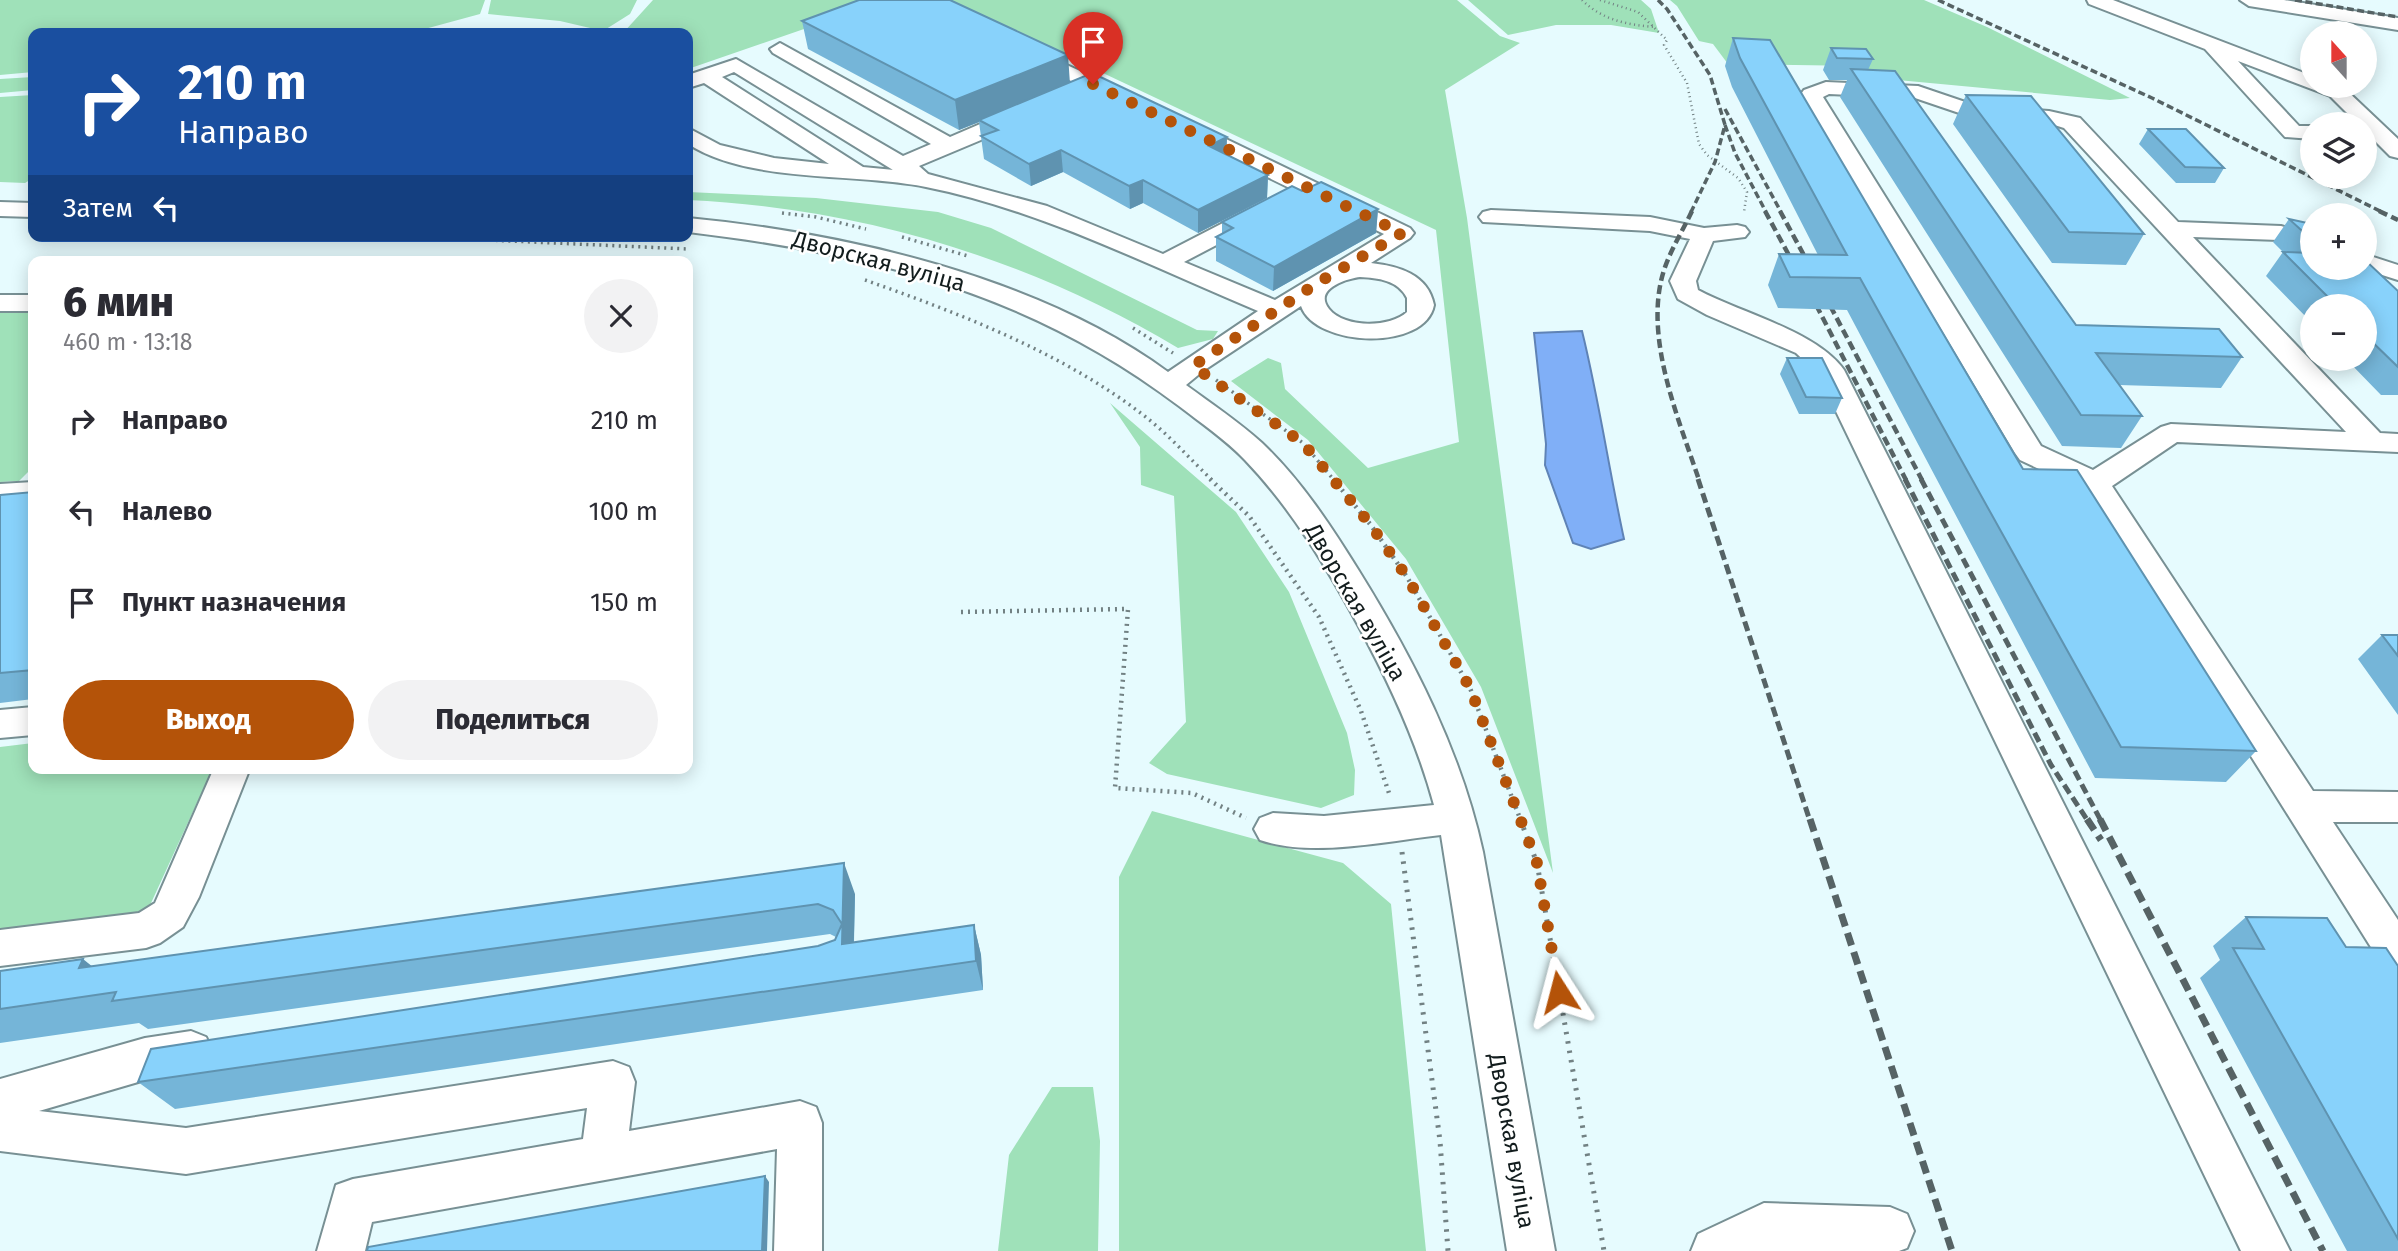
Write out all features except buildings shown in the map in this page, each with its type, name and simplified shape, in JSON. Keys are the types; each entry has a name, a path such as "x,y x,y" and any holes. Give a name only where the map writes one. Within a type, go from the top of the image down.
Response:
{"street":[{"path":"2096,0 2300,78"},
{"path":"2249,0 2398,24"},
{"path":"2347,0 2398,8"},
{"path":"697,79 805,40"},
{"path":"2209,42 2293,132 2300,132"},
{"path":"1018,48 1117,96"},
{"path":"780,49 948,145"},
{"path":"736,65 926,180"},
{"path":"697,79 860,174"},
{"path":"1069,94 1093,84"},
{"path":"2384,442 2072,123 2060,118 1974,112 1918,92 1826,88 1811,94 2030,453 2095,483 2398,955"},
{"path":"2343,98 2382,141"},
{"path":"901,165 1045,105"},
{"path":"1165,119 1402,233 1277,310 1193,366 1171,384"},
{"path":"693,138 712,150 774,165 926,180 1039,211 1277,310 1315,311"},
{"path":"1164,263 1309,188"},
{"path":"0,227 18,210"},
{"path":"1491,217 1650,224 1704,235 1737,232"},
{"path":"2173,229 2281,233 2300,239"},
{"path":"1704,235 1683,281 1687,294 1716,310 1805,347 1830,370 2266,1251"},
{"name":"Дворская вуліца","path":"693,237 797,238 941,273 1025,305 1106,343 1171,384 1256,453 1325,540 1384,641 1427,732 1456,818 1531,1251"},
{"path":"2377,266 2398,273"},
{"path":"1362,270 1396,276 1418,292 1422,302 1420,313 1411,322 1397,328 1360,332 1326,320 1315,311 1311,300 1312,291 1325,279 1362,270"},
{"path":"0,303 28,303"},
{"path":"2095,483 2171,433 2384,442"},
{"path":"0,494 28,492"},
{"path":"0,724 28,721"},
{"path":"0,948 146,930 169,915 230,774"},
{"path":"2304,806 2398,807"},
{"path":"1273,829 1324,832 1456,818"},
{"path":"0,1101 145,1059 226,1046"},
{"path":"0,1129 186,1151 613,1082 603,1158"},
{"path":"341,1251 354,1202 800,1123 798,1251"},
{"path":"1715,1251 1764,1227 1890,1231"}],"path":[{"path":"1582,0 1606,17 1635,26 1656,27"},
{"path":"1600,0 1626,5 1642,12 1667,40 1664,45 1687,83 1699,144 1707,155 1738,178 1747,192 1743,221 1737,232"},
{"path":"777,212 816,216 868,229"},
{"path":"894,235 970,257"},
{"path":"864,280 950,310 1078,372 1147,418 1249,516 1319,617 1361,711 1384,774 1398,824 1440,1141 1448,1251"},
{"path":"1124,323 1193,366 1303,443 1370,524 1407,577 1470,688 1537,863 1604,1251"},
{"path":"961,612 1128,609 1115,788 1192,793 1273,829"}],"green space":[{"path":"0,0 485,0 480,14 428,28 28,28 28,72 0,75"},
{"path":"491,0 637,0 630,14 608,28 488,14"},
{"path":"653,0 888,0 693,67 693,28 628,28"},
{"path":"948,0 1457,0 1500,36 1520,43 1445,90 1467,218 1553,873 1481,687 1406,559 1308,440 1231,381 1268,358 1281,363 1285,389 1368,468 1459,442 1436,230"},
{"path":"1468,0 1641,0 1651,9 1659,33 1611,25 1556,25 1508,35"},
{"path":"1670,0 1924,0 1987,27 2130,98 2110,100 1887,79 1862,66 1728,64 1713,44 1699,41 1677,6"},
{"path":"28,77 28,90 0,93 0,79"},
{"path":"28,95 28,181 25,183 0,182 0,97"},
{"path":"693,192 816,198 938,212 991,228 1197,330 1218,331 1213,339 1178,348 1063,288 1003,264 880,227 753,205 693,200"},
{"path":"0,312 28,313 28,472 19,481 0,482"},
{"path":"1110,403 1236,512 1289,592 1347,733 1355,770 1354,795 1321,808 1167,774 1149,763 1186,722 1174,496 1141,485 1140,447"},
{"path":"28,744 28,774 210,774 146,914 0,936 0,747"},
{"path":"1152,811 1343,863 1391,904 1426,1251 1119,1251 1119,877"},
{"path":"1052,1087 1093,1087 1100,1141 1098,1251 998,1251 1009,1155"}],"water":[{"path":"1582,331 1624,539 1591,549 1573,543 1545,465 1546,444 1534,333"}],"railway":[{"path":"1658,0 1667,9 1710,75 1725,125"},
{"path":"1938,0 2152,98 2382,212"},
{"path":"2295,0 2398,17"},
{"path":"1725,109 1781,212"},
{"path":"1691,212 1715,162 1725,125"},
{"path":"1725,125 1735,153 1766,212"},
{"path":"1692,211 1664,270 1659,295 1658,322 1660,349 1673,403 1699,480"},
{"path":"1765,211 1798,272"},
{"path":"1780,211 1813,272"},
{"path":"2379,211 2398,220"},
{"path":"1810,293 1906,480"},
{"path":"1824,294 1922,480"},
{"path":"1698,479 1810,821"},
{"path":"1905,479 2051,765 2088,821"},
{"path":"1921,479 2101,821"},
{"path":"1810,819 1952,1251"},
{"path":"2087,819 2101,840"},
{"path":"2100,819 2323,1251"}],"route":[{"path":"1093,84 1402,233 1319,282 1193,366 1303,443 1370,524 1407,577 1470,688 1537,863 1559,992"}]}
